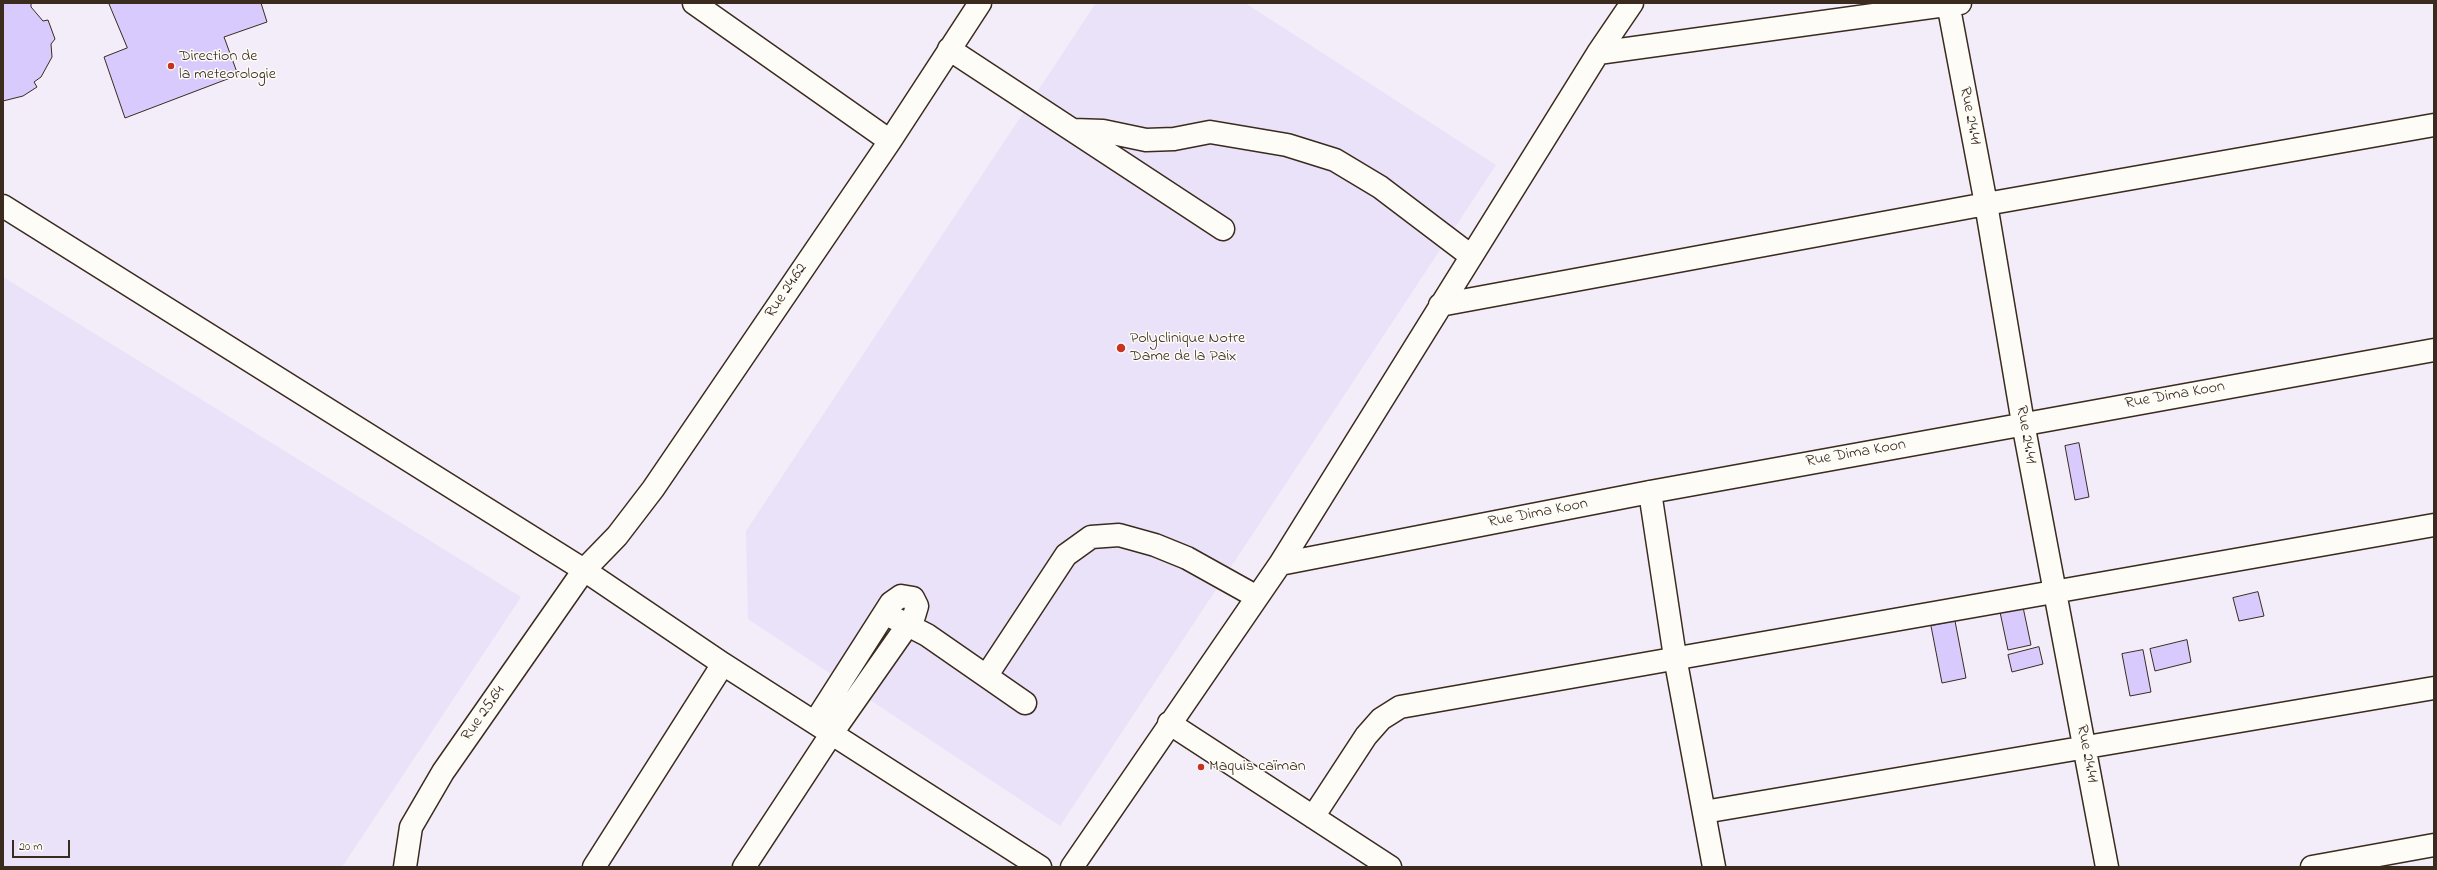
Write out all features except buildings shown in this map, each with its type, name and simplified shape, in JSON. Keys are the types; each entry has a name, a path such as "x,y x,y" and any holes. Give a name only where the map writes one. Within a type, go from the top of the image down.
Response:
{"street":[{"name":"Rue 24.62","path":"584,570 617,536 653,489 890,140 980,3"},
{"path":"1072,867 1169,723 1280,564 1440,305 1598,54 1632,3"},
{"path":"1598,54 1952,4"},
{"name":"Rue 24.41","path":"1952,4 2023,423 2107,867"},
{"path":"701,5 890,140"},
{"path":"949,49 1223,228"},
{"path":"1440,305 1986,204 2434,125"},
{"path":"1073,130 1103,131 1146,140 1174,139 1210,132 1287,145 1335,160 1380,187 1471,256"},
{"path":"3,206 584,570 723,664 824,727 1040,867"},
{"name":"Rue Dima Koon","path":"1280,564 1650,492 2023,423 2434,350"},
{"path":"1650,492 1675,657 1714,867"},
{"path":"1313,817 1366,736 1381,719 1400,707 1675,657 2056,592 2434,525"},
{"path":"986,675 1066,555 1091,537 1119,535 1155,545 1187,558 1257,597"},
{"name":"Rue 25.64","path":"405,867 411,827 443,772 584,570"},
{"path":"744,867 824,727 884,612 927,635 1025,703"},
{"path":"824,727 907,625"},
{"path":"594,867 723,664"},
{"path":"1704,812 2434,688"},
{"path":"1169,723 1390,867"},
{"path":"2312,867 2434,845"}],"shaded area":[{"name":"Polyclinique Notre Dame de la Paix","path":"1096,3 1245,3 1496,165 1060,826 748,619 746,531"},
{"path":"3,277 521,597 342,867 3,867"}],"place":[{"name":"Direction de la meteorologie","path":"171,66"},
{"name":"Polyclinique Notre Dame de la Paix","path":"1121,348"},
{"name":"Maquis caïman","path":"1201,767"}]}
